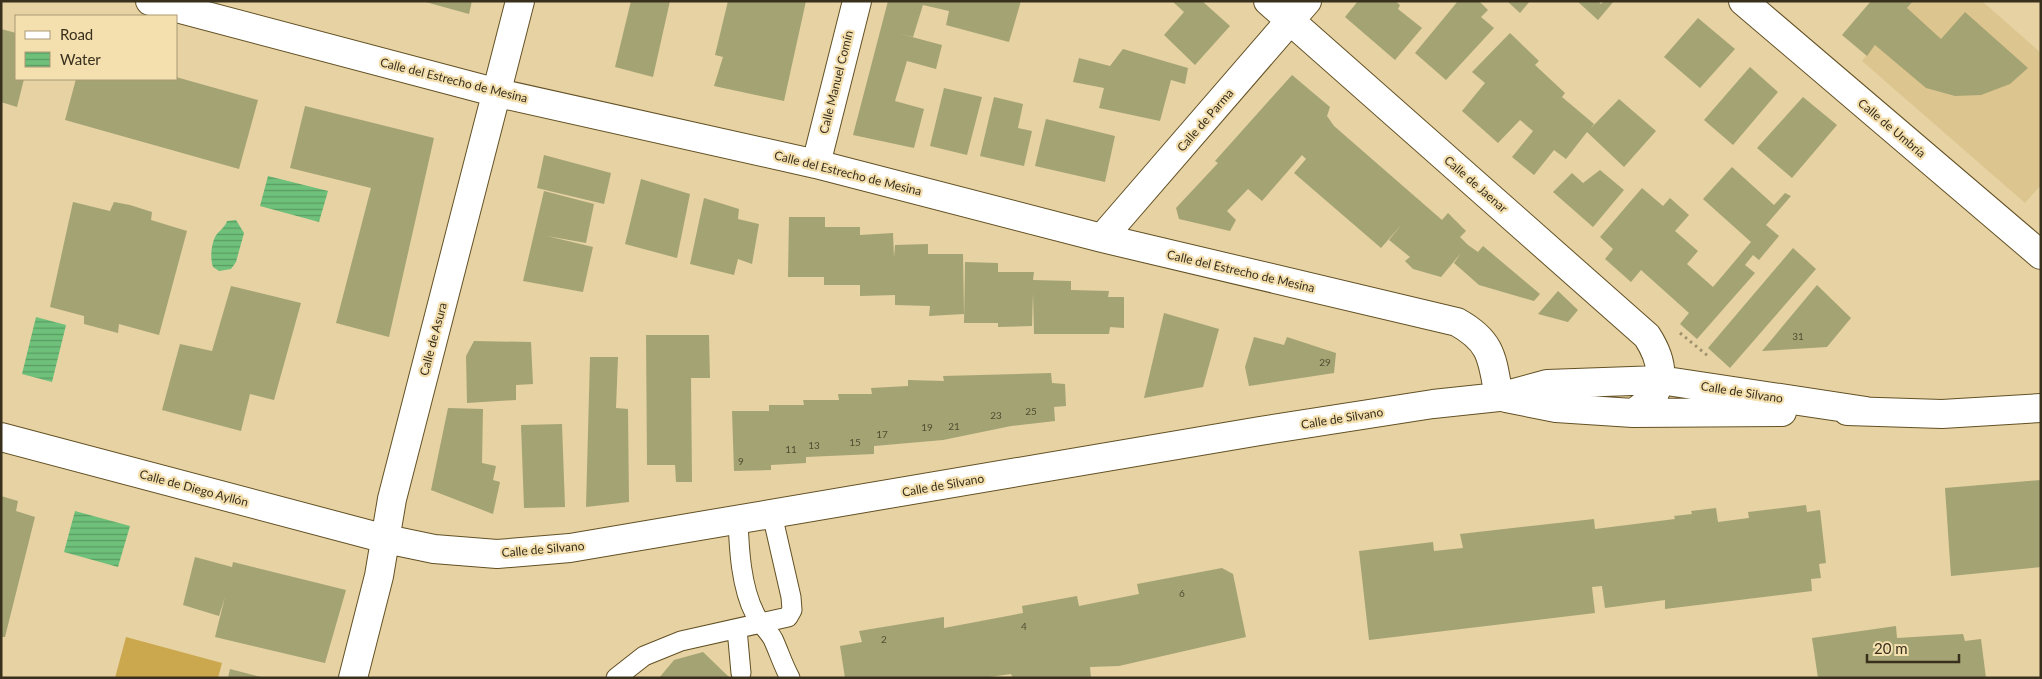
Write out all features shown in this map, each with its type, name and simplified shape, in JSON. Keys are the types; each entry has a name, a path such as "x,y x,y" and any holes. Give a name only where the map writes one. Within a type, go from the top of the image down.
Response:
{"street":[{"name":"Calle del Estrecho de Mesina","path":"150,1 498,93 816,164 1102,238 1457,322 1475,332 1484,342 1492,359 1499,397"},
{"name":"Calle de Asura","path":"353,678 386,539 392,499 498,93 520,1"},
{"name":"Calle Manuel Comín","path":"816,164 857,1"},
{"name":"Calle de Jaenar","path":"1268,1 1298,11 1647,336 1656,349 1660,363 1660,380"},
{"name":"Calle de Umbría","path":"1743,1 2041,255"},
{"name":"Calle de Parma","path":"1102,238 1298,11"},
{"name":"Calle de Silvano","path":"386,539 434,549 497,554 570,548 1260,431 1449,402 1499,397 1547,384 1660,380 1866,411"},
{"path":"1633,413 1649,404 1656,393 1660,380"},
{"name":"Calle de Silvano","path":"1499,397 1556,408 1633,413 1866,411 1942,414 2041,408"},
{"name":"Calle de Diego Ayllón","path":"1,437 386,539"}],"lane":[{"path":"616,678 644,656 681,641 788,617 792,610 772,514"},
{"path":"738,519 738,543 746,587 755,615 763,624 790,678"},
{"path":"737,628 741,673"}],"path":[{"path":"1680,332 1710,358"}],"shaded area":[{"path":"1913,1 1982,1 2041,53 2041,185 2025,203 1862,61"},
{"path":"126,637 222,663 218,678 115,678"}],"water":[{"path":"268,176 328,191 319,222 260,206"},
{"path":"236,220 244,233 236,262 231,269 219,271 213,267 211,252 216,235 225,226 227,221"},
{"path":"36,317 66,325 52,382 22,374"},
{"path":"75,511 130,526 118,567 64,552"}],"building":[{"path":"422,1 472,1 469,14"},
{"path":"631,1 670,1 653,77 615,67"},
{"path":"728,1 806,1 784,101 714,86 723,57 715,55"},
{"path":"888,1 1021,1 1009,42 946,25 949,11 923,5 913,37 897,33 942,45 936,69 907,61 895,101 924,109 914,148 853,135"},
{"path":"1172,1 1202,1 1230,26 1195,65 1164,35 1184,12"},
{"path":"1358,1 1395,1 1400,5 1398,9 1422,28 1395,60 1345,17"},
{"path":"1458,1 1479,1 1488,10 1481,17 1494,28 1446,80 1415,53"},
{"path":"1507,1 1530,1 1520,13"},
{"path":"1577,1 1598,1 1601,4 1604,1 1614,1 1598,20"},
{"path":"1871,1 1913,1 1907,8 1941,39 1965,12 2028,68 2010,84 1981,95 1955,96 1926,88 1875,45 1867,56 1842,35"},
{"path":"1698,18 1735,49 1700,88 1664,57"},
{"path":"1,29 15,33 15,80 24,80 17,107 1,102"},
{"path":"1510,33 1539,61 1535,65 1565,93 1562,97 1594,124 1590,129 1619,99 1656,131 1624,167 1587,132 1566,159 1554,150 1534,175 1512,157 1533,131 1520,120 1498,143 1462,111 1485,83 1472,72"},
{"path":"1123,49 1188,68 1185,84 1171,80 1160,121 1099,108 1104,88 1073,82 1079,58 1110,66"},
{"path":"1750,67 1778,92 1733,145 1704,120"},
{"path":"1292,75 1330,107 1327,116 1334,126 1442,220 1448,213 1466,231 1460,237 1468,245 1478,252 1483,246 1540,294 1534,301 1479,285 1454,263 1461,253 1441,277 1413,269 1405,261 1410,257 1389,240 1402,224 1381,248 1294,173 1306,159 1302,155 1262,201 1248,189 1227,211 1236,220 1230,231 1179,219 1176,208 1218,163 1215,161"},
{"path":"178,78 258,100 239,169 65,120 76,80 178,80"},
{"path":"944,88 982,97 967,155 930,146"},
{"path":"994,97 1023,104 1018,128 1032,131 1024,166 980,156"},
{"path":"1803,97 1837,125 1792,178 1757,148"},
{"path":"305,106 434,138 389,337 336,323 371,188 290,168"},
{"path":"1046,119 1115,136 1105,182 1035,166"},
{"path":"544,155 611,173 604,204 537,188"},
{"path":"1732,167 1774,205 1785,193 1791,196 1766,225 1779,236 1759,260 1753,255 1745,265 1755,273 1697,339 1680,324 1689,313 1641,270 1631,282 1605,259 1613,249 1600,237 1642,188 1663,206 1670,198 1689,215 1675,231 1698,251 1687,264 1713,287 1751,242 1703,199"},
{"path":"1600,170 1624,190 1593,227 1553,192 1572,173 1583,183"},
{"path":"641,179 690,194 677,258 625,244"},
{"path":"544,191 594,204 586,243 547,236 593,247 583,292 523,281"},
{"path":"704,198 739,209 738,219 759,224 752,264 738,259 734,275 690,264"},
{"path":"73,202 110,211 114,202 130,205 152,212 151,220 187,231 159,335 119,324 118,333 84,324 84,316 50,307"},
{"path":"789,217 825,217 825,227 860,227 860,235 893,233 894,258 895,245 928,244 928,254 963,254 964,314 929,316 930,306 895,305 895,295 860,296 860,285 824,285 824,277 788,277"},
{"path":"1793,248 1816,269 1730,368 1708,348"},
{"path":"965,262 998,263 998,272 1034,272 1033,280 1071,281 1071,290 1109,291 1108,297 1124,297 1124,328 1110,327 1109,334 1034,334 1033,293 1032,326 998,327 998,323 964,323"},
{"path":"1817,285 1851,318 1827,347 1762,351"},
{"path":"231,286 301,303 274,400 250,394 241,431 162,410 180,344 212,351"},
{"path":"1558,291 1578,310 1568,322 1538,314"},
{"path":"1164,313 1219,329 1203,387 1144,398"},
{"path":"646,335 709,335 710,378 691,378 692,482 676,482 675,465 647,465"},
{"path":"1254,337 1284,345 1287,337 1336,353 1334,373 1249,386 1245,367"},
{"path":"474,341 531,342 533,384 516,385 516,400 467,403 466,356"},
{"path":"590,357 618,357 616,408 628,409 629,502 586,507"},
{"path":"1051,373 1052,383 1065,384 1066,406 1054,407 1055,421 1011,426 943,440 874,446 874,454 806,457 806,463 771,465 771,470 734,471 732,411 769,411 769,405 804,405 803,400 839,400 838,394 872,394 871,388 908,386 908,380 944,381 943,376"},
{"path":"448,408 483,409 482,463 496,466 493,480 500,482 493,514 431,490"},
{"path":"562,424 565,507 524,508 521,425"},
{"path":"2041,480 2041,567 1951,576 1945,488"},
{"path":"1,496 18,501 16,511 35,517 5,637 1,637"},
{"path":"1806,505 1807,512 1820,510 1826,563 1819,564 1821,578 1811,579 1812,591 1665,609 1665,600 1605,608 1602,586 1592,587 1595,613 1369,640 1359,551 1433,542 1434,551 1463,548 1460,534 1594,519 1595,529 1675,519 1674,516 1692,514 1691,511 1716,508 1718,522 1749,518 1748,512"},
{"path":"195,557 232,567 233,562 346,590 325,663 215,637 225,597 219,616 183,605"},
{"path":"1222,568 1233,574 1246,637 1119,666 1090,667 1091,678 1013,678 1011,674 982,678 845,678 840,646 862,642 859,631 944,617 944,628 1023,613 1022,606 1077,596 1079,606 1139,594 1137,584"},
{"path":"1896,626 1897,638 1963,634 1965,641 1981,639 1986,678 1818,678 1812,638"},
{"path":"703,652 730,678 659,678 674,660"},
{"path":"230,669 261,677 261,678 228,678"}]}
